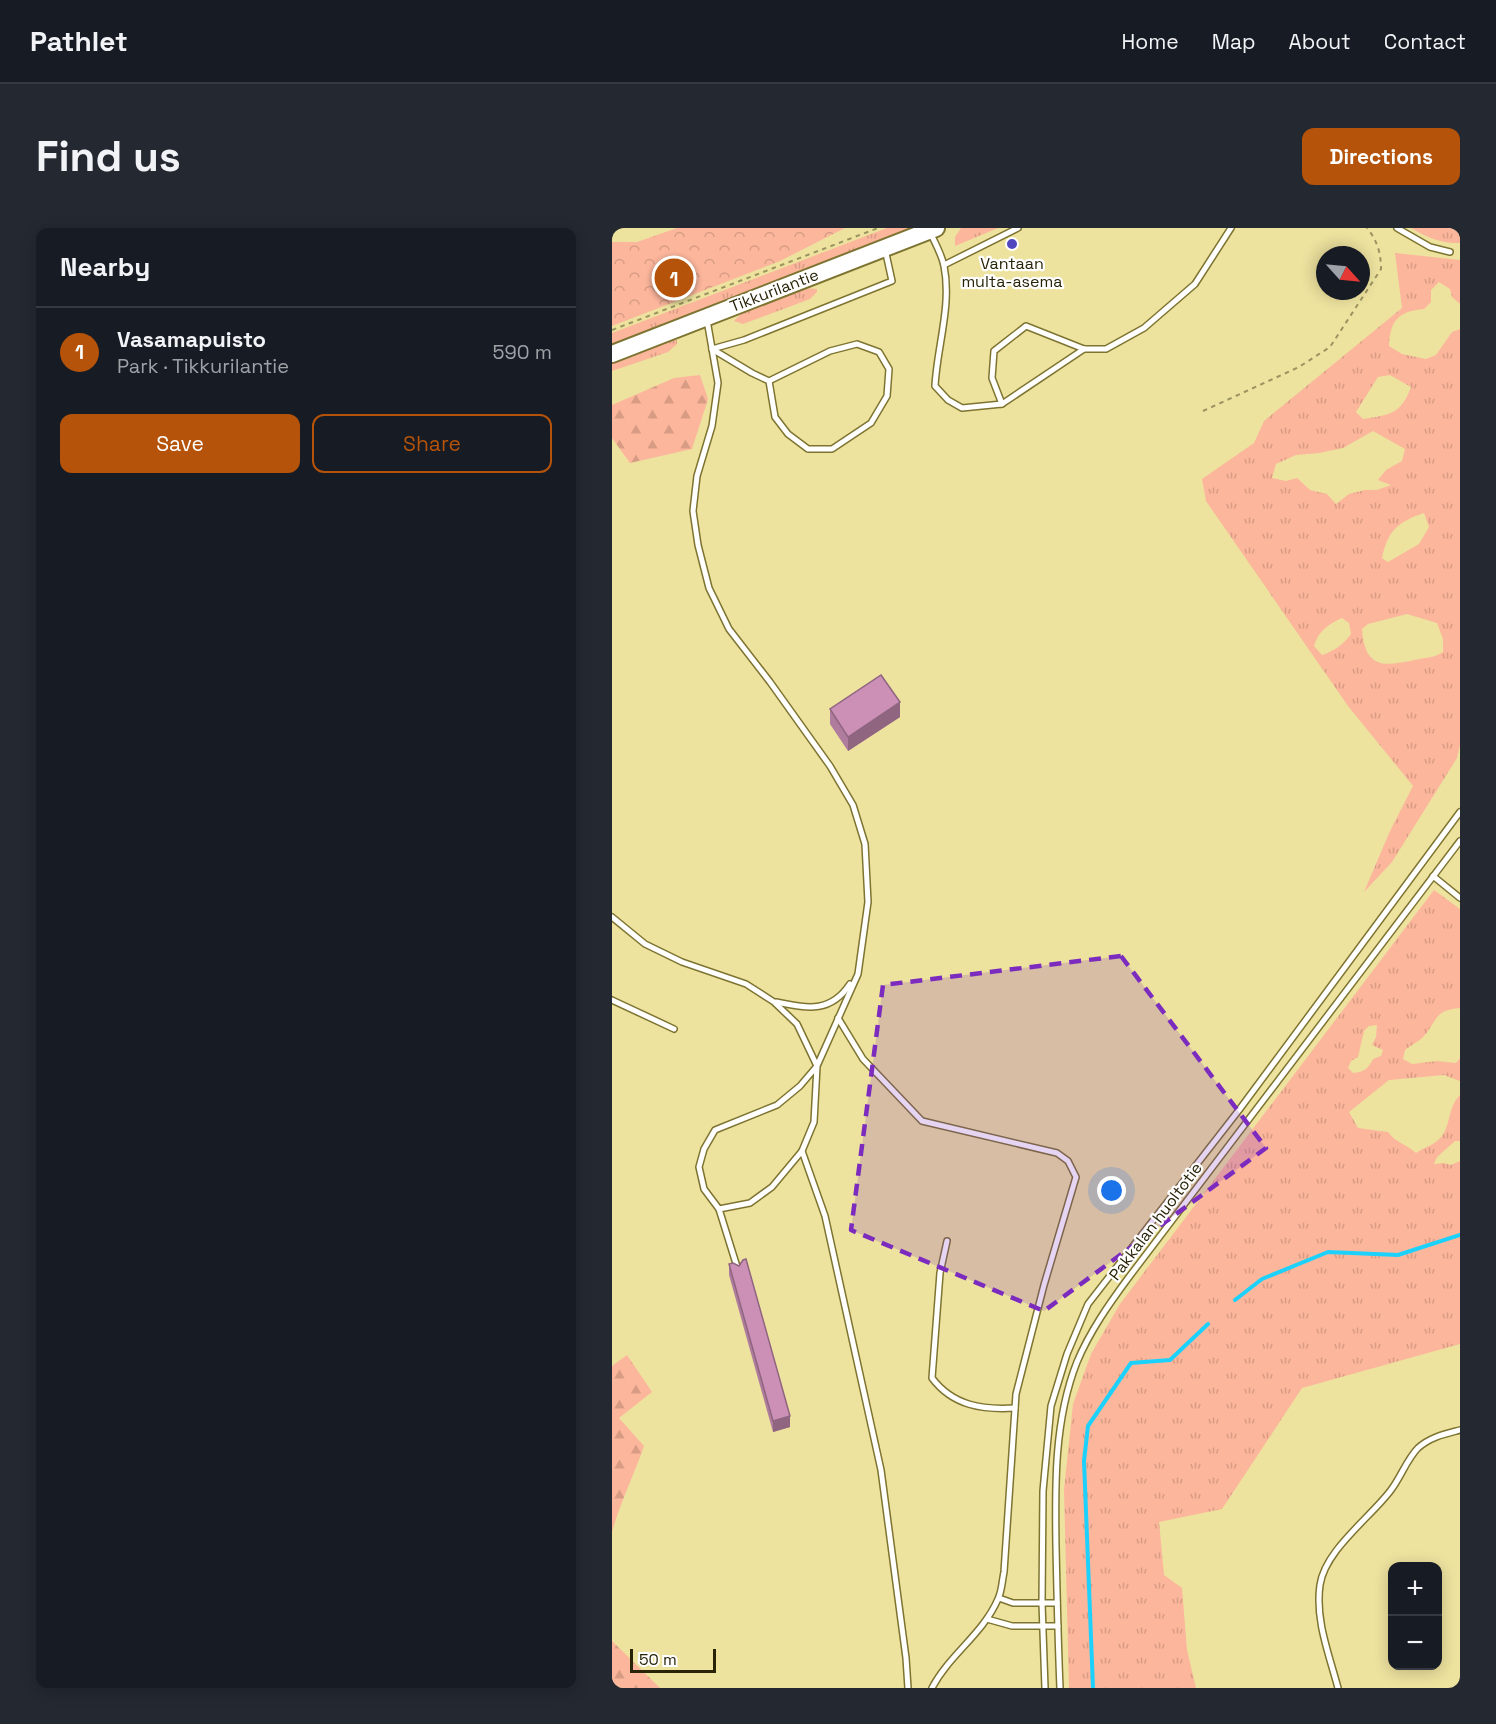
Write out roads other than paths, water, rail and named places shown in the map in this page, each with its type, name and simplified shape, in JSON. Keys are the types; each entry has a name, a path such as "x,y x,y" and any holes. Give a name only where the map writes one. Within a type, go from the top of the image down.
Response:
{"main road":[{"name":"Tikkurilantie","path":"612,354 933,229"}],"lane":[{"path":"944,265 1018,228"},
{"path":"1002,404 992,378 994,351 1026,326 1084,350 1106,349 1144,328 1195,284 1231,228"},
{"path":"1397,228 1430,248 1450,252"},
{"path":"933,229 944,265 946,298 936,364 936,386 948,400 962,408 1002,404 1084,350"},
{"path":"712,349 744,340 892,281 885,248"},
{"path":"706,316 718,383 712,426 696,476 693,511 698,545 709,588 729,629 830,766 853,805 865,844 868,902 858,974 817,1066 800,1086 777,1105 715,1130 704,1149 699,1167 704,1189 719,1209 738,1272"},
{"path":"856,344 879,352 889,369 887,396 871,423 832,449 808,449 788,434 775,417 770,381 830,351 856,344"},
{"path":"712,349 770,381"},
{"path":"1045,1688 1042,1603 1043,1491 1051,1406 1067,1354 1088,1304 1239,1110 1460,812"},
{"name":"Pakkalan huoltotie","path":"1060,1688 1056,1514 1059,1445 1070,1384 1090,1334 1129,1277 1460,841"},
{"path":"1433,876 1460,898"},
{"path":"612,917 645,944 682,962 746,984 774,1002 797,1024 817,1066 814,1122 801,1151 772,1187 750,1203 719,1209"},
{"path":"774,1002 807,1008 825,1006 842,996 858,974"},
{"path":"612,1000 674,1029"},
{"path":"838,1018 862,1059 922,1121 1057,1153 1068,1161 1076,1177 1041,1296 1016,1394 1004,1572 999,1598 987,1619 939,1674 932,1688"},
{"path":"801,1151 825,1216 880,1470 906,1658 908,1688"},
{"path":"947,1241 939,1274 932,1378 942,1391 962,1401 990,1409 1015,1408"},
{"path":"1338,1688 1320,1623 1320,1582 1330,1561 1346,1539 1388,1495 1418,1449 1432,1438 1460,1430"},
{"path":"999,1598 1013,1603 1057,1603"},
{"path":"987,1619 1012,1626 1058,1626"}],"waterway":[{"path":"1235,1300 1262,1279 1328,1252 1398,1255 1460,1235"},
{"path":"1093,1688 1084,1461 1088,1426 1131,1363 1170,1360 1208,1324"}],"place":[{"name":"Vantaan multa-asema","path":"1012,244"},
{"name":"Vasamapuisto","path":"674,278"}]}
